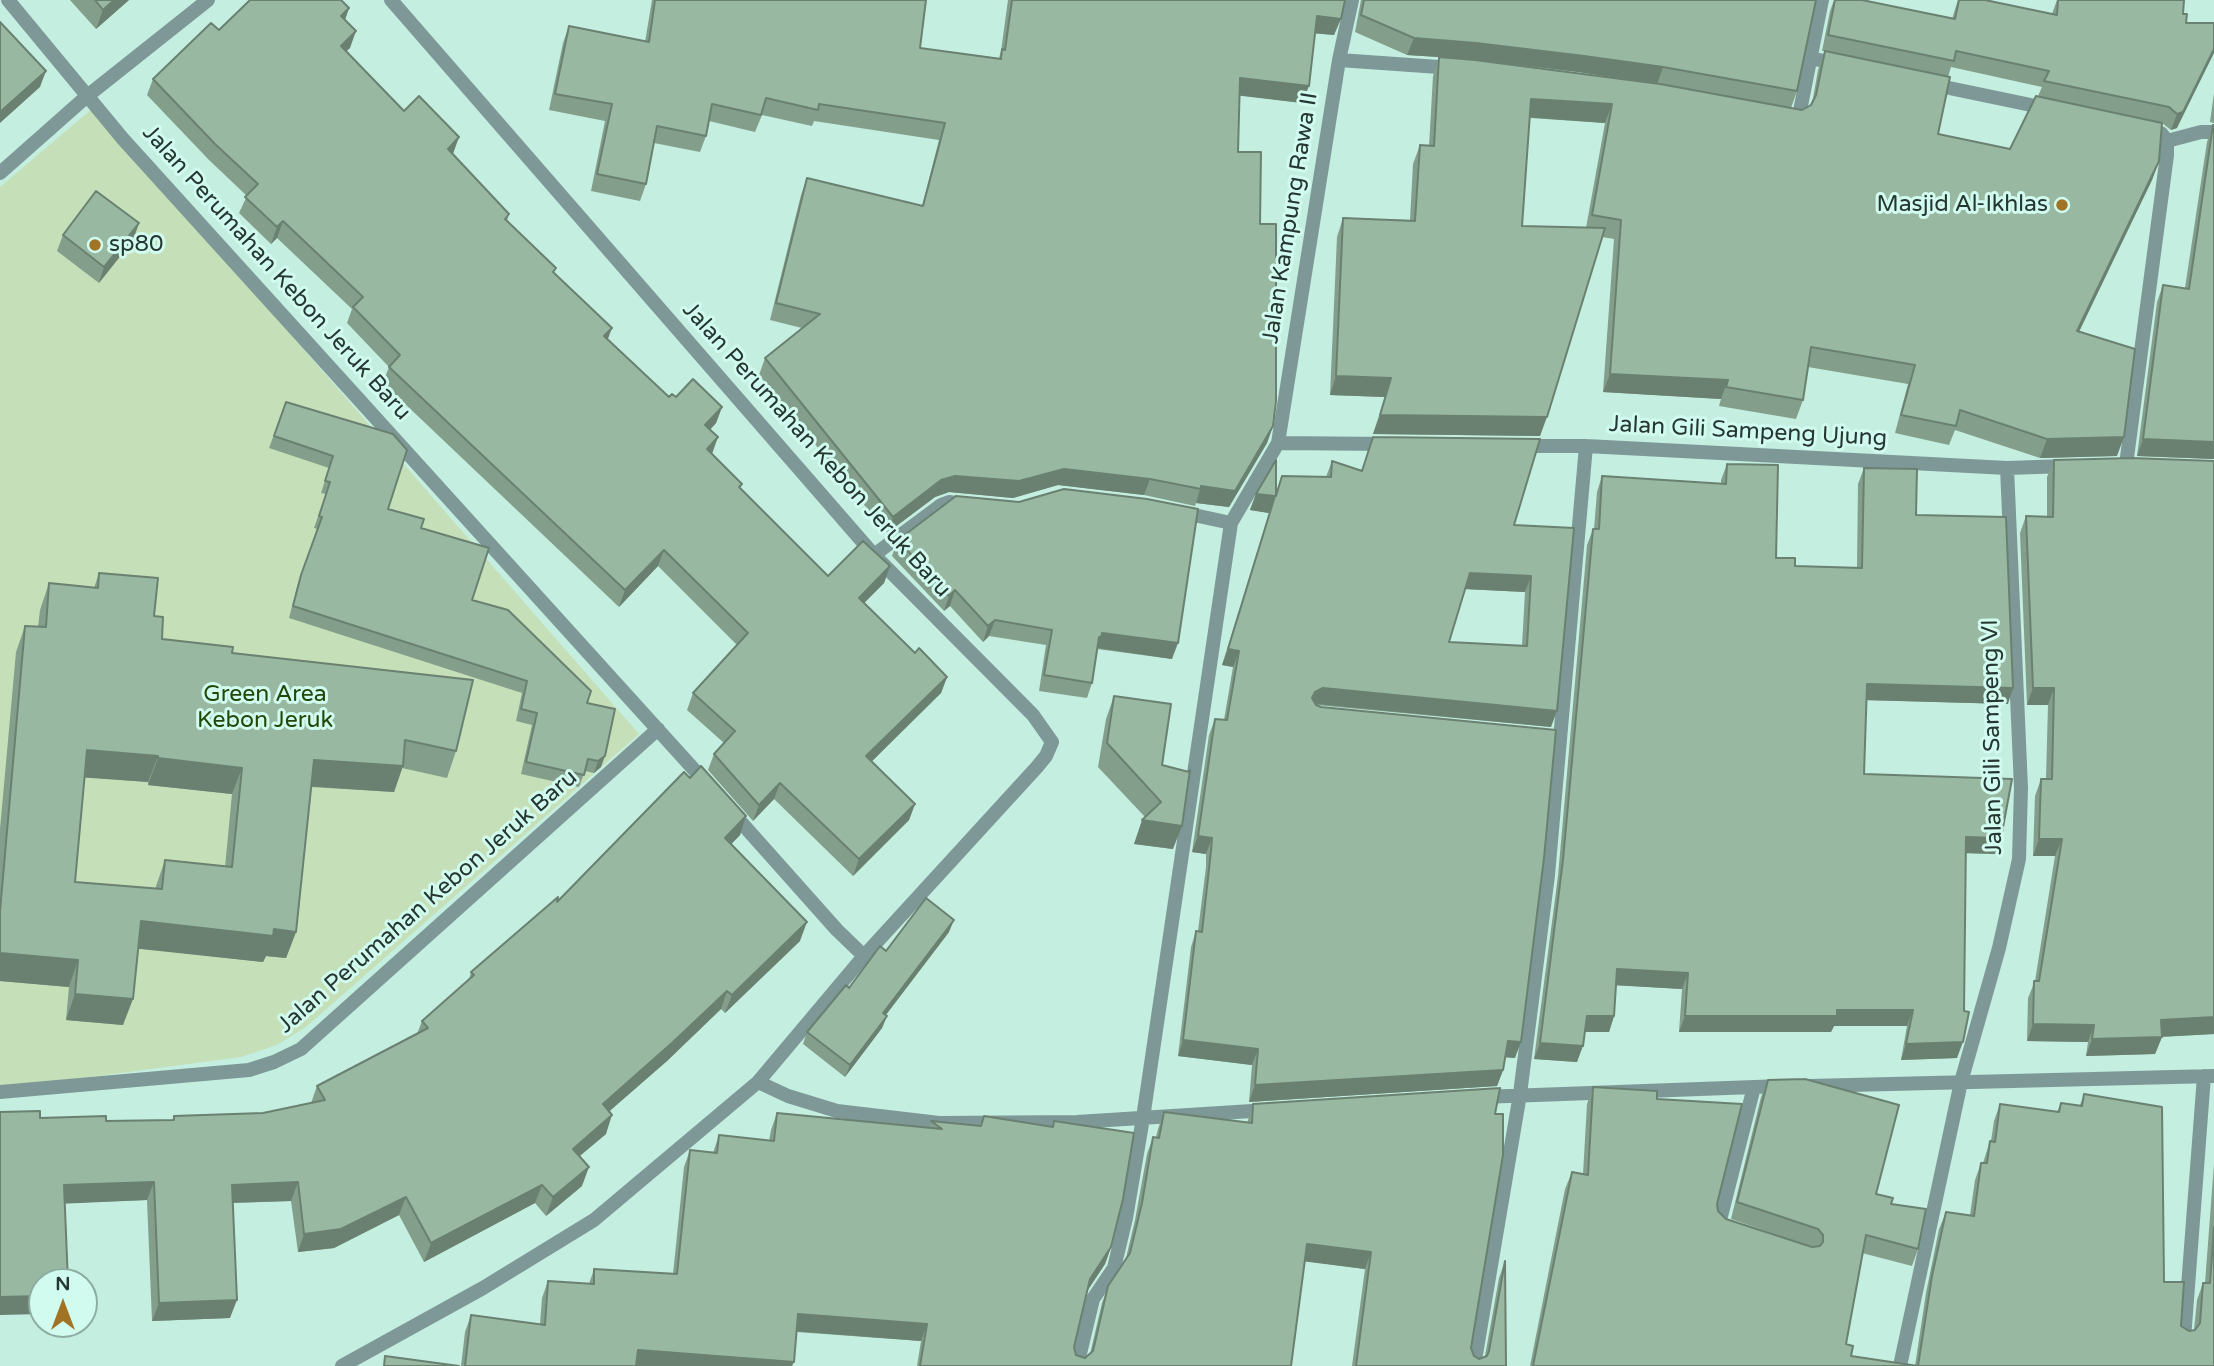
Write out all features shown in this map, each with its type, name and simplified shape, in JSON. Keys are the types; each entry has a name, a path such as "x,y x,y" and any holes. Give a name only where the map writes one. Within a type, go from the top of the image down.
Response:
{"street":[{"name":"Jalan Perumahan Kebon Jeruk Baru","path":"8,0 86,97 837,930 864,956"},
{"path":"0,173 86,97 208,0"},
{"name":"Jalan Perumahan Kebon Jeruk Baru","path":"342,1366 483,1288 594,1220 758,1082 864,956 1046,757 1052,742 1033,715 874,555 391,0"},
{"name":"Jalan Kampung Rawa II","path":"1278,443 1339,60 1352,0"},
{"path":"1778,116 1796,119 1799,116 1822,0"},
{"path":"1810,58 1851,67"},
{"path":"1339,60 1469,69"},
{"path":"1918,81 2066,113"},
{"path":"2126,465 2167,141 2161,133 2134,127"},
{"path":"2167,141 2190,134 2214,132"},
{"path":"1077,1366 1093,1299 1114,1268 1126,1218 1230,523 1278,443 1404,444"},
{"name":"Jalan Gili Sampeng Ujung","path":"1502,446 1586,446 2007,468 2087,466"},
{"path":"1474,1366 1520,1094 1548,875 1554,738 1586,446"},
{"name":"Jalan Gili Sampeng VI","path":"1900,1366 1961,1082 1999,948 2019,859 2021,788 2007,468"},
{"path":"874,555 941,505 949,502 973,504"},
{"path":"1168,510 1230,523"},
{"name":"Jalan Perumahan Kebon Jeruk Baru","path":"0,1092 249,1070 274,1062 300,1049 658,729"},
{"path":"1464,1098 1754,1087 2209,1076 2184,1339"},
{"path":"758,1082 788,1096 837,1111 939,1123 1023,1123 1283,1109"},
{"path":"1735,1231 1723,1227 1720,1220 1754,1087"}],"green space":[{"name":"Green Area Kebon Jeruk","path":"93,108 639,734 306,1027 277,1045 241,1057 0,1089 0,187"}],"building":[{"path":"95,0 114,0 103,10"},
{"path":"250,0 341,0 349,8 341,16 356,31 341,46 404,111 419,96 459,137 448,149 509,214 505,219 556,268 553,272 612,328 604,336 669,397 672,394 676,397 693,379 722,407 705,425 718,437 707,449 742,484 739,487 828,576 863,541 890,566 859,598 915,653 919,648 947,677 866,756 915,804 859,859 780,783 759,805 714,754 735,731 693,693 748,633 664,550 625,590 389,367 400,355 353,307 363,297 283,221 277,227 245,197 258,184 215,144 153,79 211,23 219,30"},
{"path":"655,0 926,0 920,48 1001,59 1002,49 1005,50 1012,0 1345,0 1341,19 1317,16 1309,86 1240,78 1238,152 1261,152 1260,224 1276,224 1276,401 1273,426 1235,491 1201,486 1201,489 1150,479 1064,469 1019,481 955,476 941,480 893,517 765,358 820,314 776,303 807,178 923,206 945,123 819,104 818,110 766,98 761,115 712,104 706,136 657,126 646,184 597,174 612,104 555,94 569,26 649,42"},
{"path":"1364,0 1816,0 1797,91 1584,56 1414,38 1361,15"},
{"path":"1835,0 1862,0 1955,19 1959,0 1985,0 2057,15 2058,0 2184,0 2183,14 2187,14 2186,23 2214,23 2214,49 2183,112 2177,114 2169,107 2044,81 2049,71 1956,51 1954,61 1828,35"},
{"path":"0,22 46,71 0,112"},
{"path":"1825,51 1950,77 1938,134 2010,149 2036,96 2162,123 2159,161 2077,331 2135,349 2124,437 2047,439 1960,410 1956,426 1901,415 1915,365 1811,347 1803,400 1726,387 1728,380 1610,374 1621,220 1592,215 1612,104 1531,99 1522,226 1605,228 1547,417 1380,415 1391,378 1336,376 1343,218 1415,221 1420,145 1434,146 1439,57 1660,84 1802,110 1811,105 1816,95"},
{"path":"2213,125 2214,442 2143,439 2163,285 2189,289"},
{"name":"sp80","path":"96,191 139,223 104,267 63,235"},
{"path":"286,402 393,434 407,450 388,509 424,519 421,528 489,548 472,600 508,610 591,691 587,703 615,709 605,756 598,761 588,759 584,775 526,762 537,713 521,709 527,681 293,606 322,517 319,516 330,482 325,481 333,456 274,436"},
{"path":"1373,437 1540,439 1514,525 1574,528 1557,711 1323,688 1315,692 1312,698 1316,705 1321,707 1556,730 1544,858 1521,1042 1508,1041 1503,1070 1255,1085 1258,1049 1183,1040 1196,931 1202,932 1211,851 1212,838 1198,836 1215,719 1227,720 1239,651 1228,649 1275,496 1256,494 1276,460 1276,496 1282,476 1331,477 1332,461 1362,471","holes":["1470,573 1531,576 1527,646 1449,642"]},
{"path":"2132,458 2214,461 2214,1017 2161,1020 2162,1037 2092,1039 2094,1025 2033,1024 2034,981 2039,981 2062,839 2039,839 2041,779 2052,779 2054,688 2033,688 2026,516 2053,517 2054,460"},
{"path":"1727,464 1778,465 1776,558 1795,558 1795,566 1862,568 1864,468 1917,469 1916,515 2006,517 2013,688 1867,684 1864,774 2012,779 2001,838 1966,837 1964,1011 1969,1012 1963,1042 1906,1044 1913,1010 1837,1010 1837,1016 1685,1016 1688,973 1617,969 1614,1016 1587,1016 1583,1046 1540,1043 1563,860 1593,529 1599,529 1602,476 1726,484"},
{"path":"1064,489 1147,499 1198,509 1178,643 1102,633 1099,637 1092,683 1044,675 1052,630 995,620 988,626 955,590 949,596 898,540 956,496 1019,502"},
{"path":"99,573 158,578 154,616 163,617 162,639 233,647 232,653 473,680 456,751 405,740 403,766 314,760 296,932 274,929 273,936 141,921 133,999 75,994 78,960 0,953 0,911 25,626 46,627 49,583 98,588","holes":["87,750 158,756 242,768 232,867 165,860 162,889 75,882"]},
{"path":"1114,696 1171,704 1162,765 1189,772 1190,770 1182,826 1142,820 1161,802 1107,743"},
{"path":"701,766 746,816 725,838 807,922 732,995 727,991 603,1104 612,1115 573,1149 589,1167 553,1197 542,1185 431,1243 406,1197 341,1229 304,1234 298,1182 232,1185 237,1300 159,1303 154,1182 64,1185 67,1268 28,1268 28,1296 0,1297 0,1112 40,1111 40,1118 106,1116 106,1121 174,1120 174,1116 263,1113 325,1100 317,1086 428,1028 422,1021 474,975 471,972 558,897 557,902 684,772 690,778"},
{"path":"926,898 954,920 883,1013 887,1016 850,1065 807,1032 846,985 849,988 880,946 886,951"},
{"path":"1805,1079 1899,1105 1876,1194 1893,1198 1891,1204 1926,1209 1918,1249 1866,1235 1846,1344 1853,1346 1851,1356 1918,1366 1533,1366 1572,1172 1588,1175 1593,1087 1657,1091 1657,1099 1742,1104 1717,1204 1718,1211 1726,1219 1812,1247 1820,1246 1823,1242 1823,1235 1818,1229 1737,1202 1768,1080"},
{"path":"1500,1088 1495,1114 1503,1114 1503,1155 1471,1348 1474,1356 1479,1359 1487,1356 1505,1261 1506,1366 1356,1366 1371,1252 1307,1244 1291,1366 920,1366 927,1324 798,1314 794,1362 638,1350 636,1366 465,1366 471,1315 545,1325 548,1281 594,1284 594,1269 677,1274 690,1150 717,1153 719,1135 774,1141 777,1113 942,1129 931,1121 981,1126 984,1116 1053,1127 1054,1121 1134,1133 1123,1199 1111,1247 1090,1279 1074,1347 1076,1355 1085,1358 1093,1351 1108,1286 1130,1253 1153,1137 1159,1138 1164,1112 1252,1123 1253,1104"},
{"path":"2084,1094 2162,1107 2164,1282 2184,1282 2181,1326 2189,1331 2195,1330 2200,1323 2203,1283 2210,1283 2214,1227 2214,1366 1918,1366 1932,1276 1946,1212 1974,1216 1981,1163 1987,1163 1990,1141 1995,1142 2000,1104 2059,1112 2061,1103 2082,1106"},
{"path":"385,1356 459,1366 384,1366"}],"place":[{"name":"Masjid Al-Ikhlas","path":"2062,205"},
{"name":"sp80","path":"95,245"}]}
